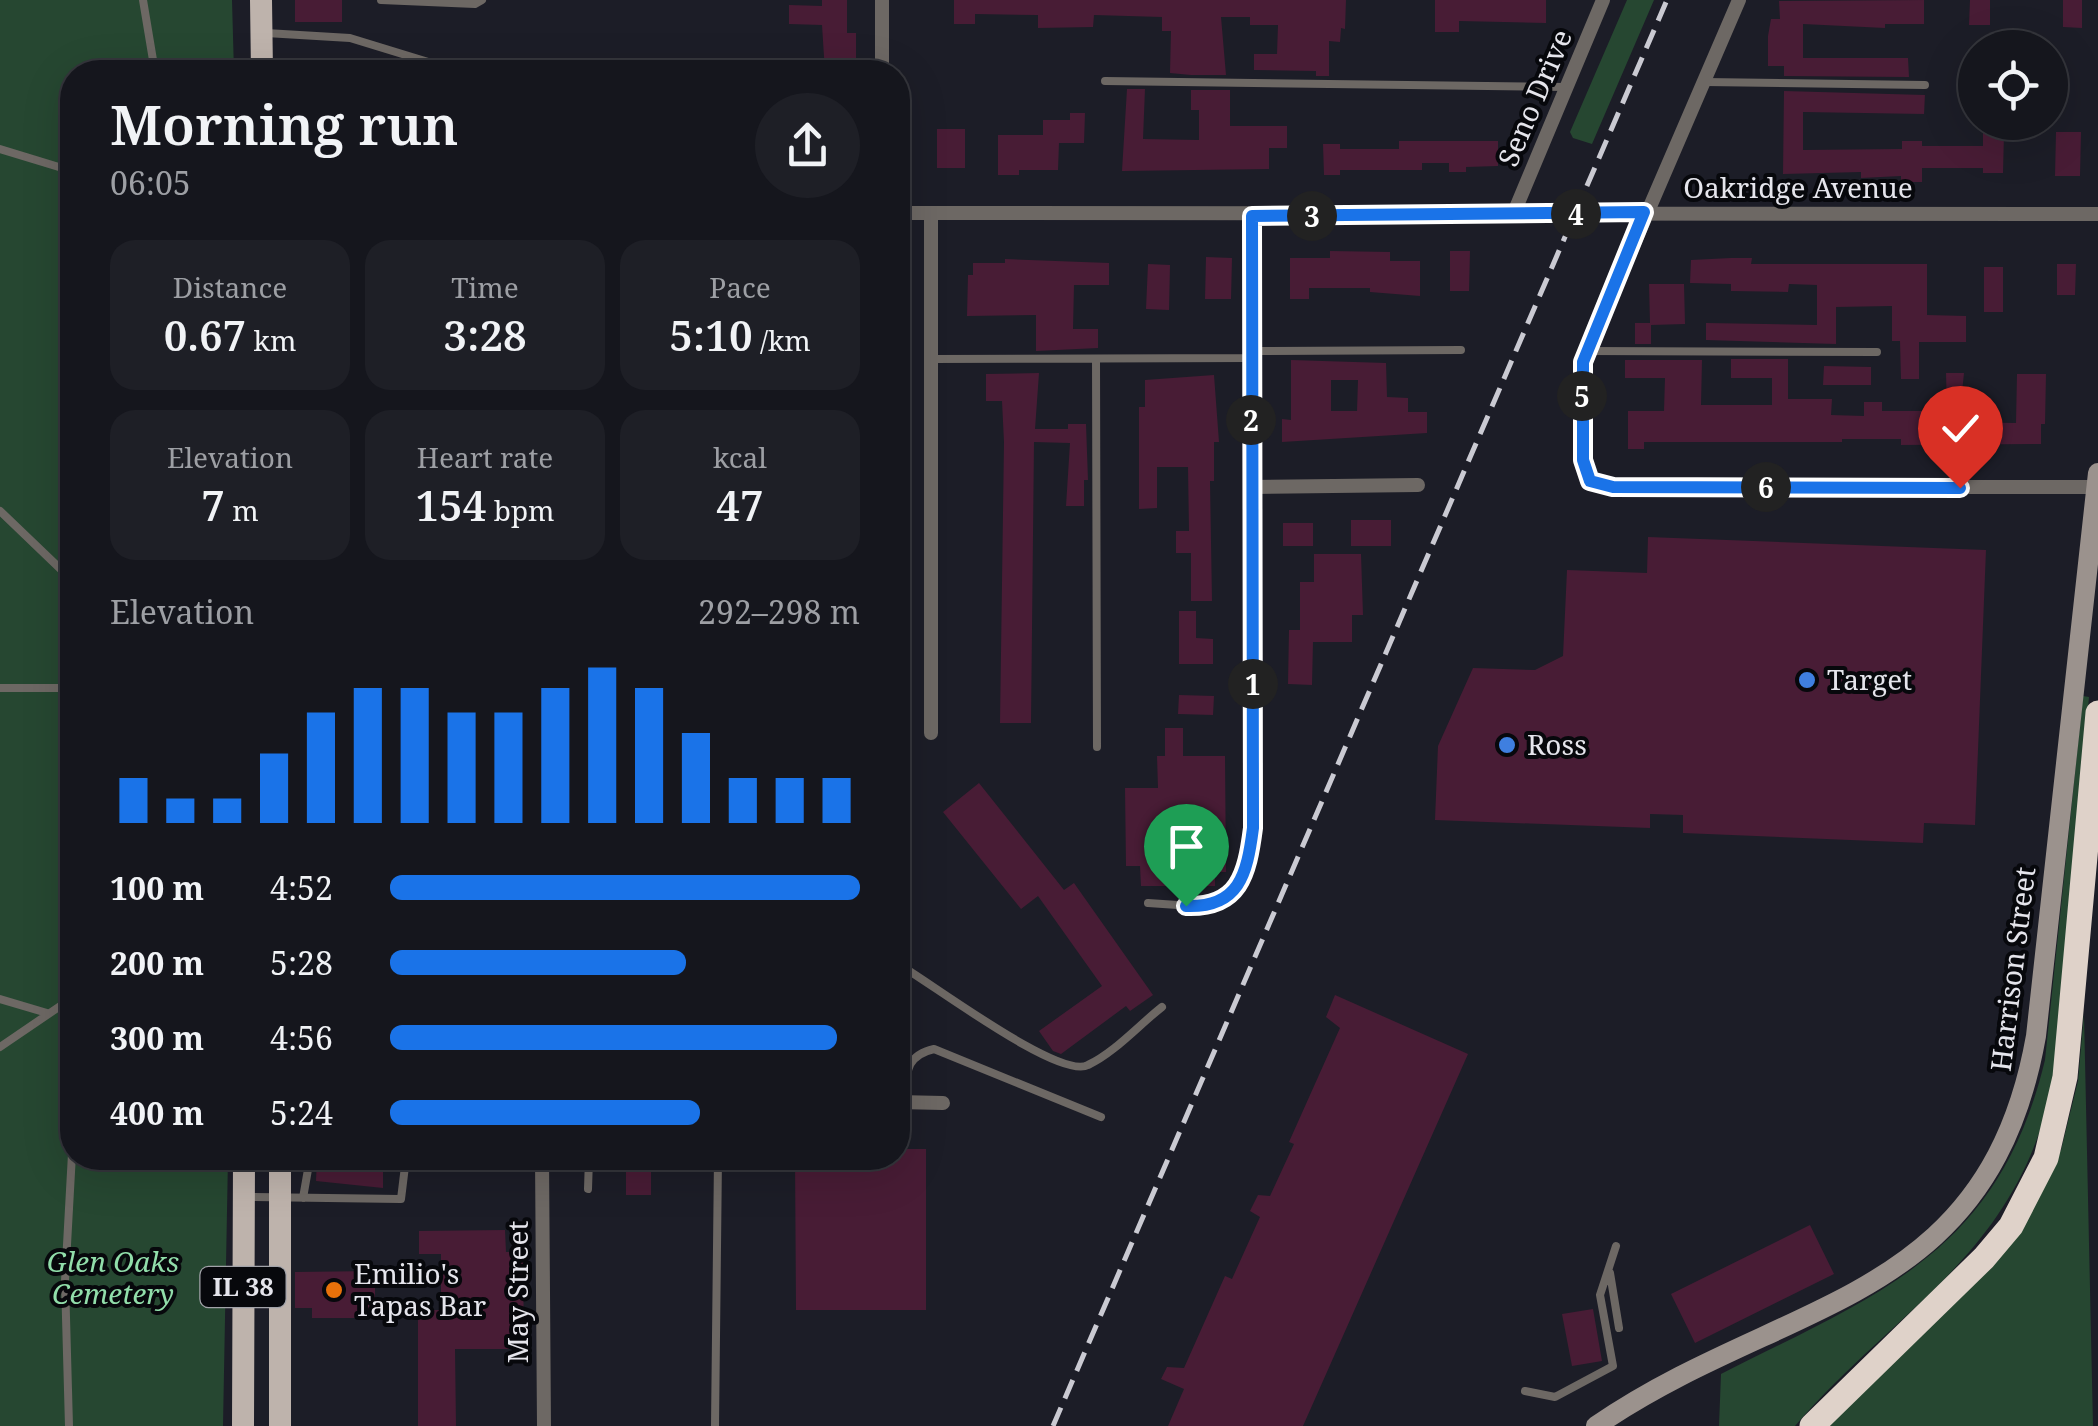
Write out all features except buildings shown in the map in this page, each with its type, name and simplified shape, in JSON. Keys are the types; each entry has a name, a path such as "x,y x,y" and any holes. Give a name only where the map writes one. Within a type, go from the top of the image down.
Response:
{"highway":[{"path":"1812,1426 1984,1258 2011,1226 2046,1158 2064,1078 2098,713"}],"main road":[{"path":"261,0 262,60"},
{"name":"Harrison Street","path":"1596,1426 1698,1366 1903,1265 1955,1219 1998,1158 2028,1083 2036,1036 2097,480"},
{"name":"IL 38","path":"243,1426 244,1170"},
{"name":"IL 38","path":"280,1426 291,1198 283,1170"}],"street":[{"path":"882,0 882,60"},
{"name":"Seno Drive","path":"1512,215 1603,0"},
{"path":"1739,0 1586,351 1582,441 1590,481 1613,487 2097,480"},
{"name":"Oakridge Avenue","path":"910,213 2098,214"},
{"path":"931,213 931,733"},
{"path":"1252,216 1254,748"},
{"path":"1251,488 1418,485"},
{"path":"910,1102 942,1103"},
{"name":"May Street","path":"542,1170 544,1426"}],"lane":[{"path":"143,0 153,60"},
{"path":"381,0 475,4 482,0"},
{"path":"262,33 350,38 421,60"},
{"path":"1105,80 1566,88"},
{"path":"1703,82 1926,85"},
{"path":"0,150 60,168"},
{"path":"931,359 1461,350"},
{"path":"1586,351 1878,352"},
{"path":"1096,359 1097,747"},
{"path":"0,511 60,568"},
{"path":"0,688 60,688"},
{"path":"1148,904 1207,907 1233,893 1252,834 1254,748"},
{"path":"910,972 1044,1057 1071,1068 1088,1065 1162,1008"},
{"path":"0,999 47,1012"},
{"path":"0,1047 60,1005"},
{"path":"910,1060 916,1053 934,1049 1101,1117"},
{"path":"69,1426 65,1281 71,1170"},
{"path":"291,1198 304,1170"},
{"path":"244,1197 402,1199 405,1170"},
{"path":"588,1189 589,1170"},
{"path":"715,1426 718,1170"},
{"path":"1526,1391 1555,1396 1613,1366 1600,1296 1616,1246"},
{"path":"1609,1268 1618,1328"}],"green space":[{"name":"Glen Oaks Cemetery","path":"0,0 232,0 234,60 60,60 60,1170 228,1170 223,1426 0,1426"},
{"path":"1627,0 1654,0 1592,144 1573,138 1570,132"},
{"path":"2083,696 2089,697 2054,1079 2037,1139 2013,1190 1984,1234 1950,1273 1795,1426 1719,1426 1721,1374 1833,1318 1926,1259 1964,1222 1997,1179 2024,1125 2045,1060"},
{"path":"2084,1014 2093,1426 1828,1426 2061,1150 2078,1081"}],"railway":[{"path":"1053,1426 1667,0"}],"place":[{"name":"Target","path":"1807,680"},
{"name":"Ross","path":"1507,745"},
{"name":"Emilio's Tapas Bar","path":"334,1290"}],"route":[{"path":"1186,906 1218,904 1233,893 1244,871 1253,828 1252,216 1644,212 1583,362 1583,460 1590,481 1613,487 1960,488"}]}
